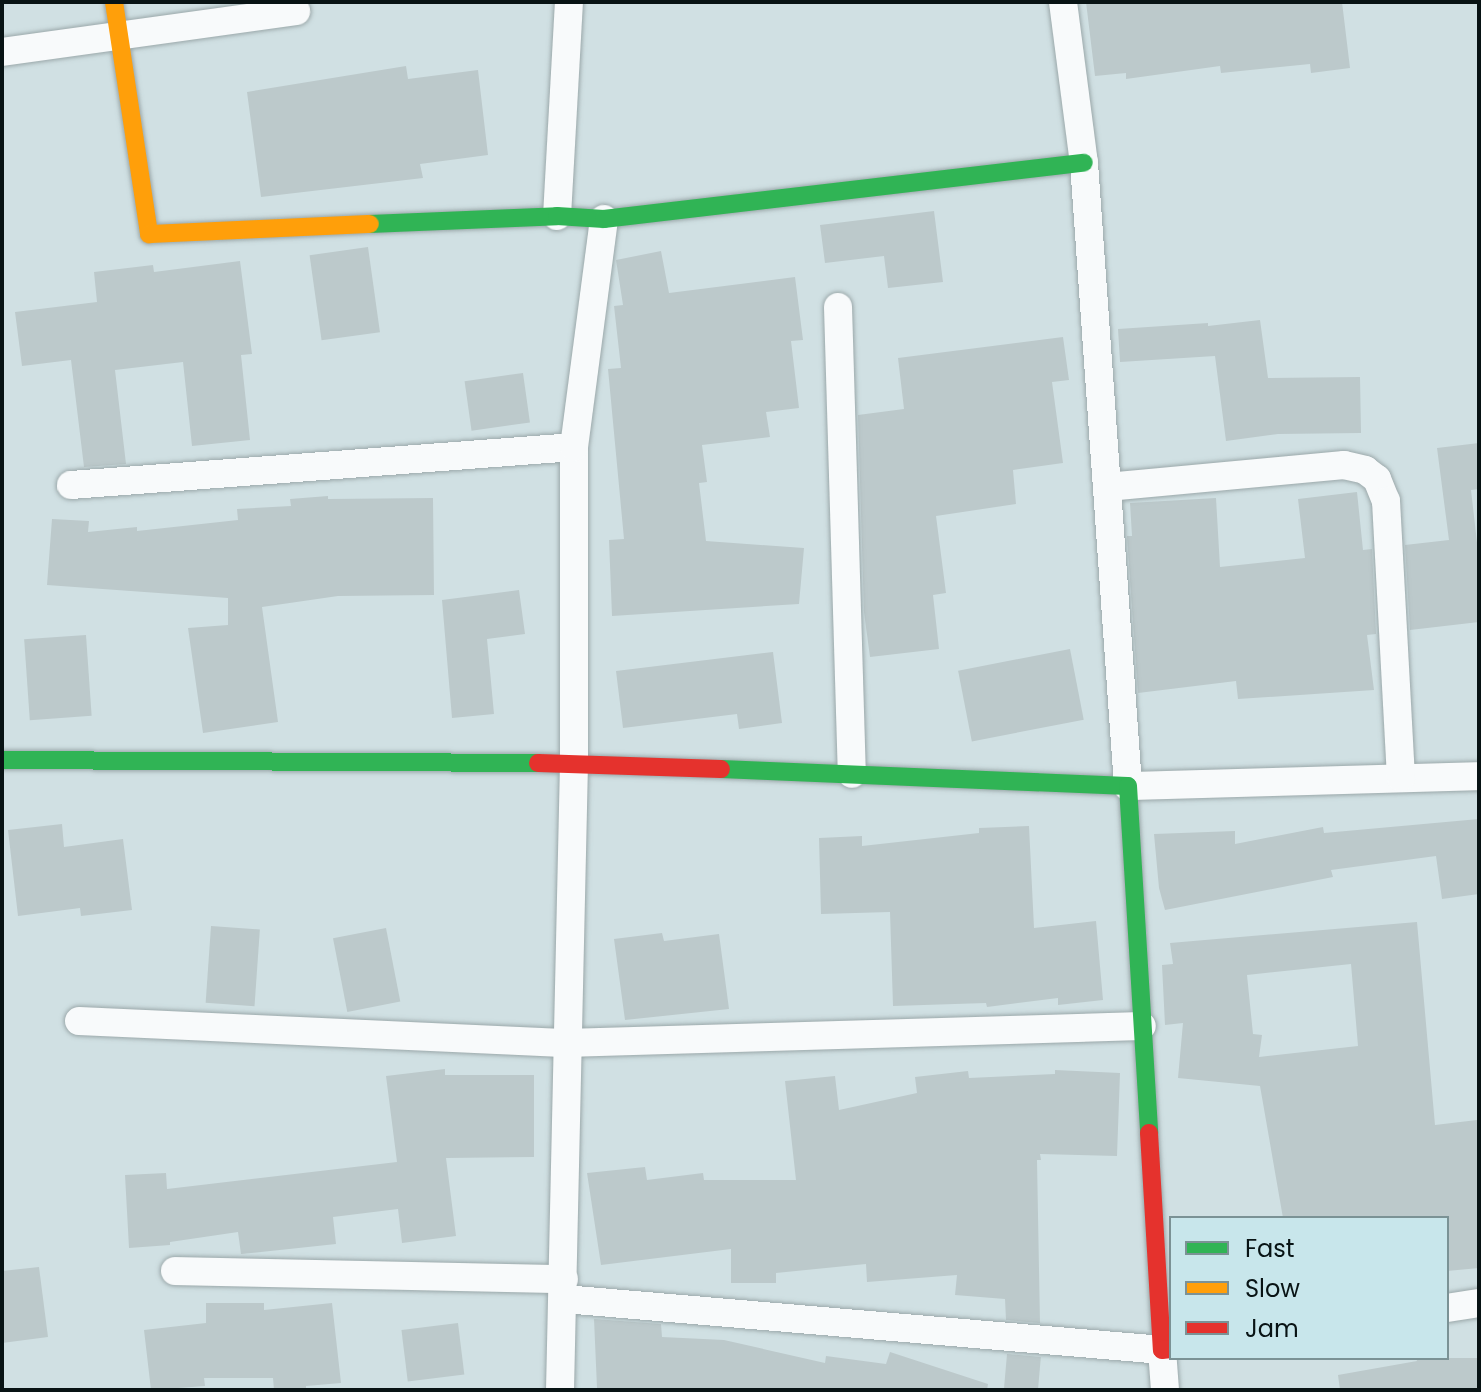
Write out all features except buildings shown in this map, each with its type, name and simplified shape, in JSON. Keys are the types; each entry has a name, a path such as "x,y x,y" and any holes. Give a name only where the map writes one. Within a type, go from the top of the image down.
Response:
{"street":[{"path":"114,2 149,234 557,216 604,219 1084,163"},
{"path":"557,216 569,2"},
{"path":"1063,2 1084,163 1166,1350 1165,1390"},
{"path":"2,52 296,11"},
{"path":"560,1390 574,763 574,447 604,219"},
{"path":"838,307 852,774"},
{"path":"71,485 574,447"},
{"path":"1107,487 1344,465 1365,470 1377,479 1386,501 1401,778"},
{"path":"2,760 574,763 1128,786 1479,776"},
{"path":"79,1021 569,1043 1142,1026"},
{"path":"175,1271 564,1289 1166,1350"},
{"path":"1449,1308 1479,1303"}],"traffic: fast":[{"path":"370,224 557,216 604,219 1084,163"},
{"path":"2,760 538,763"},
{"path":"721,769 1128,786 1149,1133"}],"traffic: slow":[{"path":"114,2 149,234 370,224"}],"traffic: jam":[{"path":"538,763 721,769"},
{"path":"1149,1133 1162,1350 1169,1349"}]}
